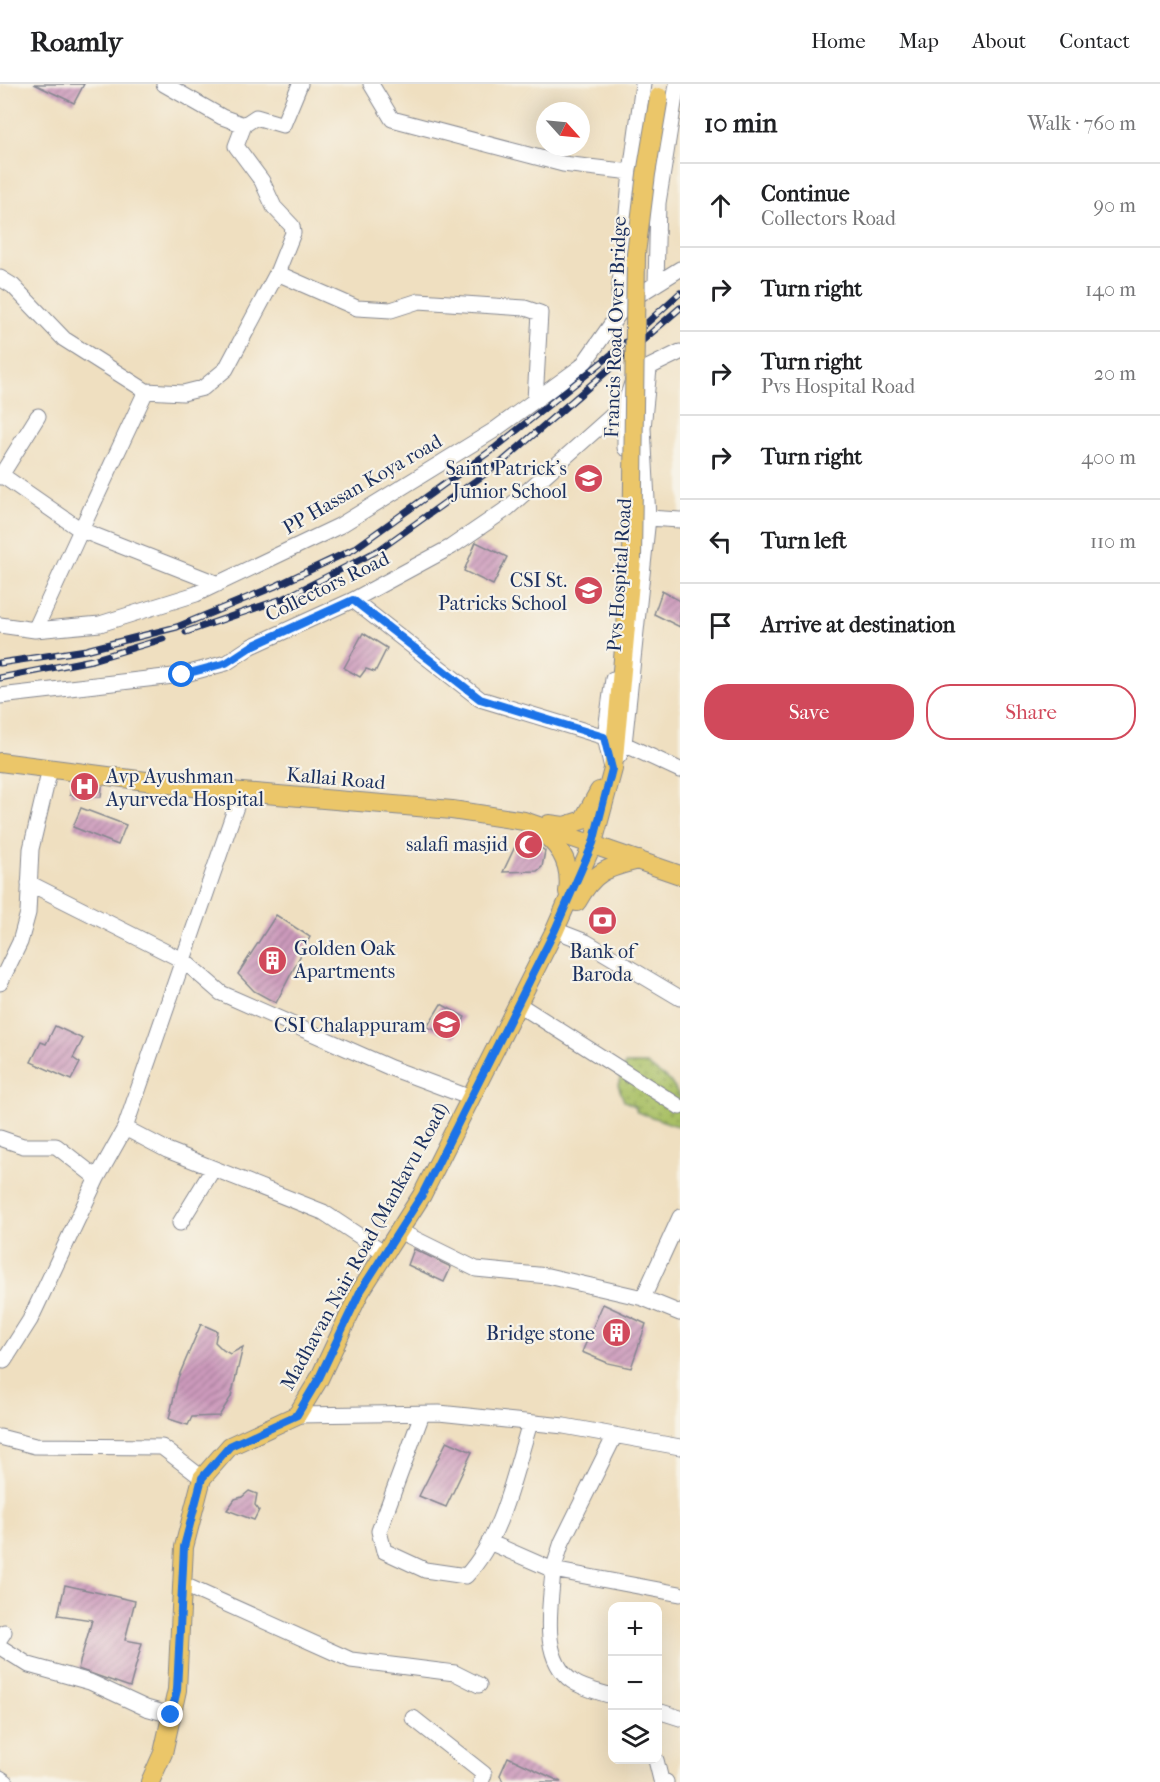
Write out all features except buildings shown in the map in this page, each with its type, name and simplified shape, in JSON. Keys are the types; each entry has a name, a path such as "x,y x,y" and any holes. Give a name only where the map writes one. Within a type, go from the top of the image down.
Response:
{"main road":[{"name":"Francis Road Over Bridge","path":"632,560 636,254 661,91"},
{"name":"Madhavan Nair Road (Mankavu Road)","path":"150,1782 164,1753 177,1690 184,1547 202,1478 230,1446 297,1415 319,1378 360,1292 422,1195 555,930 593,843 610,775 632,560"},
{"name":"Kallai Road","path":"0,762 241,792 452,810 524,820 680,875"},
{"path":"524,820 564,826 583,820 610,775"},
{"path":"524,820 549,837 559,847 567,864 570,879 564,908"},
{"path":"555,930 597,874 609,867 639,860"}],"street":[{"path":"164,84 222,117 244,125"},
{"path":"0,278 13,286 64,339 146,391 183,393 203,388 226,369 277,273 293,233 292,226 274,207 262,181 236,146 244,125 256,117 283,125 300,84"},
{"path":"371,84 392,119 563,164 631,172"},
{"path":"643,84 631,172 619,294 625,305 680,268"},
{"path":"656,284 658,203 677,84"},
{"path":"277,273 357,308 391,310 419,301 525,308 540,313 535,400"},
{"name":"PP Hassan Koya road","path":"0,625 35,630 100,624 196,594 339,526 493,431 582,366 625,305"},
{"name":"Pvs Hospital Road","path":"610,775 604,737 618,645 624,568 625,404 635,374 680,352"},
{"name":"Pvs Hospital Road","path":"610,775 624,744 648,518 643,428 649,369"},
{"path":"35,630 146,391"},
{"name":"Collectors Road","path":"0,696 182,675 226,663 252,646 353,600 451,547 508,508 625,404"},
{"path":"38,416 0,475 81,530 218,584"},
{"path":"648,518 680,520"},
{"path":"353,600 480,699 604,737"},
{"path":"624,744 680,770"},
{"path":"0,982 20,942 28,913 31,849 50,769"},
{"path":"4,1361 30,1320 97,1178 125,1128 241,792"},
{"path":"29,883 184,961 221,993 391,1068 471,1098"},
{"path":"555,930 586,942 680,998"},
{"path":"518,1004 680,1107"},
{"path":"125,1128 166,1150 323,1212 385,1253"},
{"path":"0,1138 23,1146 56,1146 97,1178"},
{"path":"180,1222 213,1169"},
{"path":"643,1298 680,1217"},
{"path":"399,1231 476,1269 548,1276 643,1298 680,1313"},
{"path":"297,1415 423,1414 530,1423 680,1447"},
{"path":"423,1414 378,1531 384,1551 425,1570 466,1576 481,1560 489,1542 530,1423"},
{"path":"608,1695 573,1682 558,1667 549,1633 553,1570 562,1542 615,1435"},
{"path":"0,1437 34,1446 162,1447 202,1478"},
{"path":"489,1542 553,1570 680,1594"},
{"path":"182,1584 351,1660 455,1673 479,1686"},
{"path":"2,1639 29,1665 90,1682 146,1708 171,1715"},
{"path":"662,1716 680,1718"},
{"path":"413,1718 484,1774 481,1782"},
{"path":"657,1764 661,1780 666,1782"},
{"path":"0,1778 6,1782"}],"green space":[{"path":"625,1064 646,1064 670,1081 680,1097 680,1127 637,1112 635,1106 624,1101 618,1085"}],"railway":[{"path":"0,663 86,650 177,627 278,585 354,549 496,447 617,350 680,293"},
{"path":"186,632 285,598 379,550 503,461 680,308"},
{"path":"0,678 92,660 163,639"}],"place":[{"name":"Saint Patrick's Junior School","path":"588,479"},
{"name":"CSI St. Patricks School","path":"588,591"},
{"name":"Avp Ayushman Ayurveda Hospital","path":"85,787"},
{"name":"salafi masjid","path":"529,844"},
{"name":"Bank of Baroda","path":"602,920"},
{"name":"Golden Oak Apartments","path":"273,960"},
{"name":"CSI Chalappuram","path":"447,1025"},
{"name":"Bridge stone","path":"616,1333"}],"route":[{"path":"171,1715 177,1690 184,1547 202,1478 230,1446 297,1415 319,1378 360,1292 422,1195 555,930 593,843 612,769 604,737 480,699 353,600 252,646 226,663 182,675"}]}
